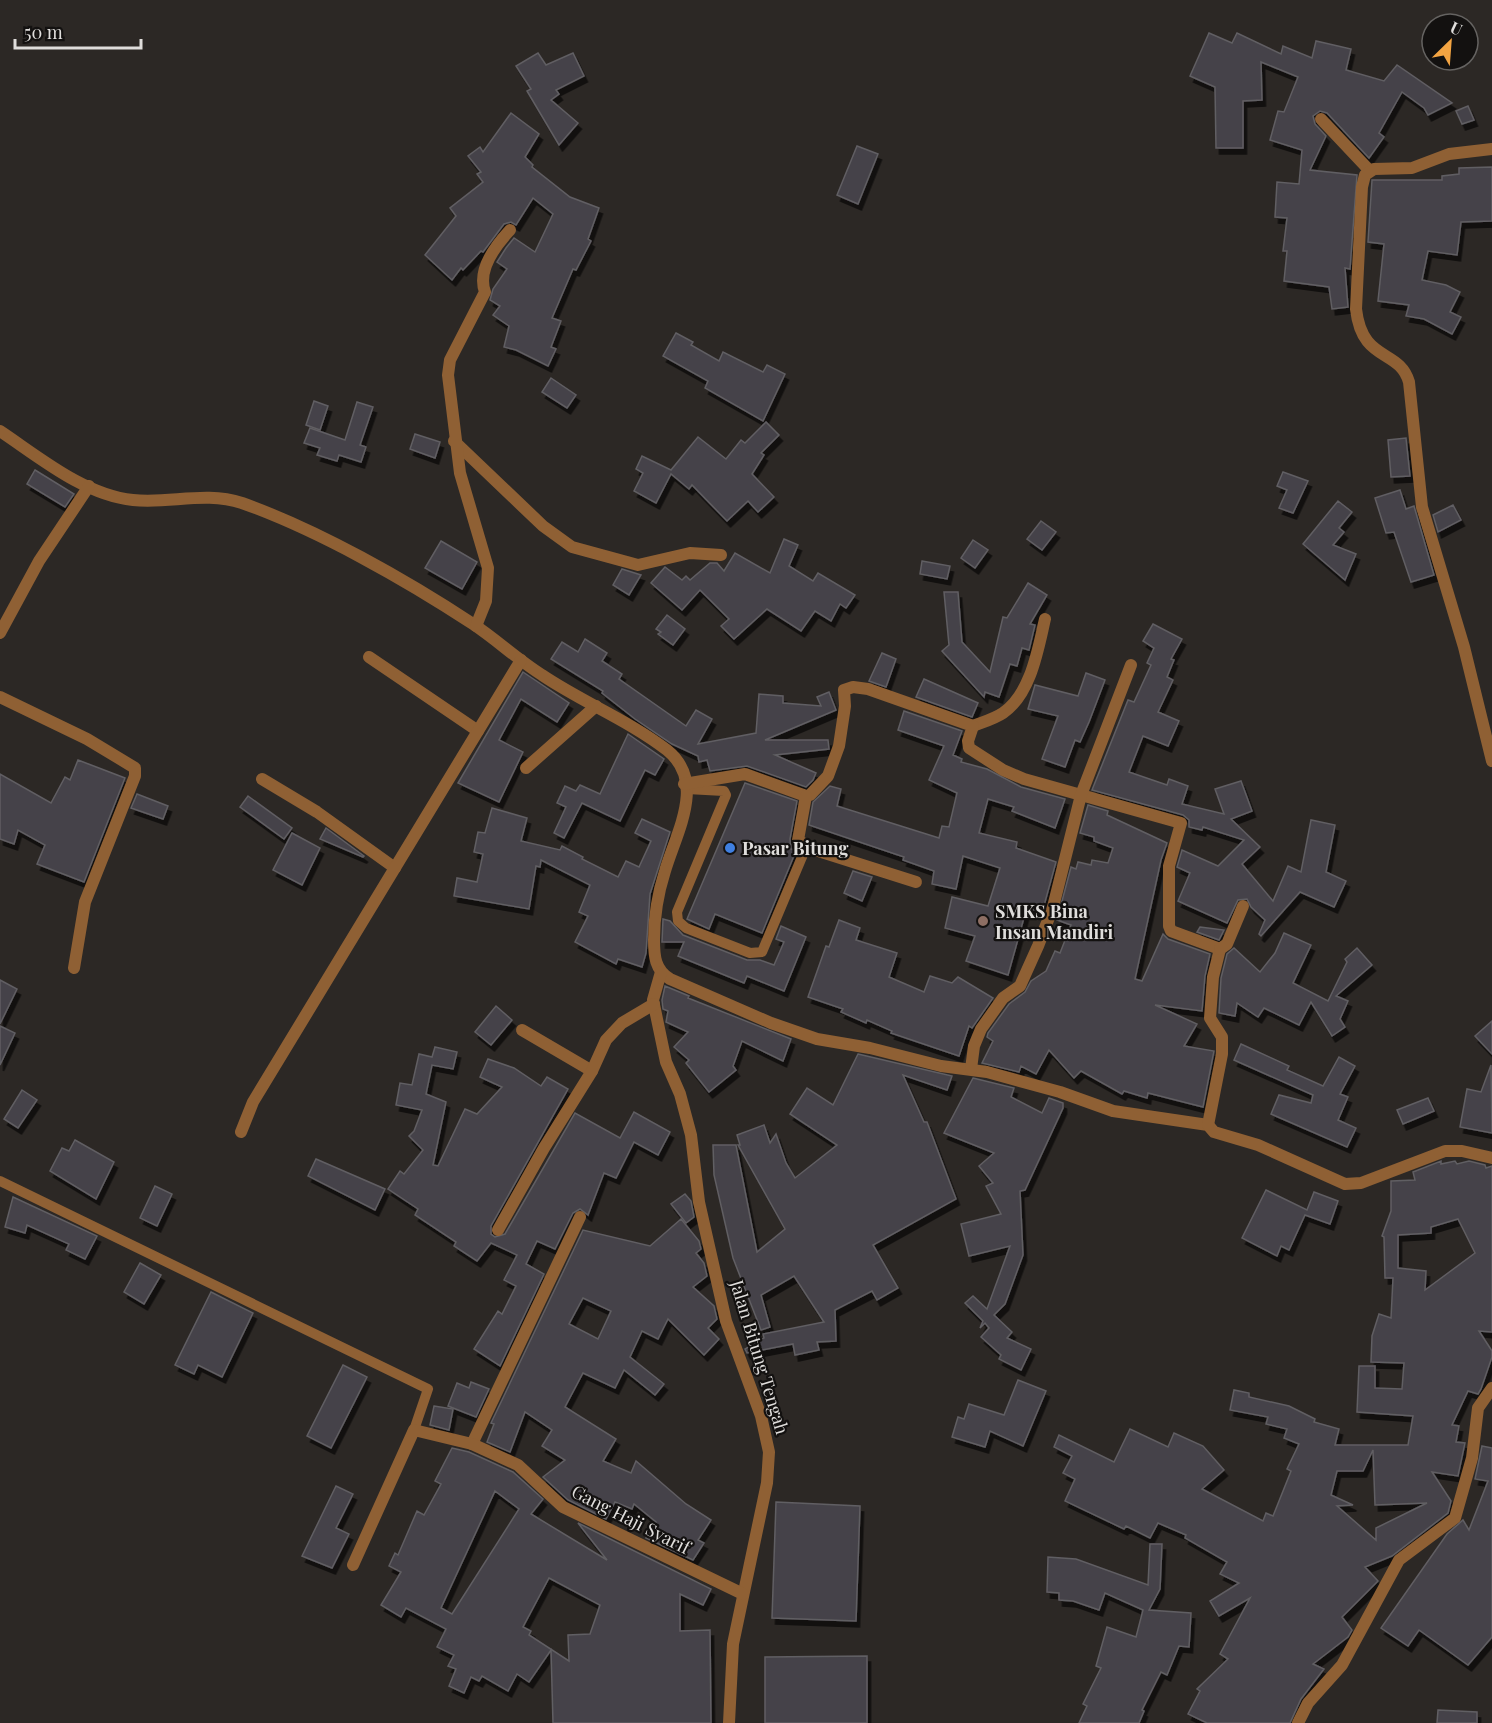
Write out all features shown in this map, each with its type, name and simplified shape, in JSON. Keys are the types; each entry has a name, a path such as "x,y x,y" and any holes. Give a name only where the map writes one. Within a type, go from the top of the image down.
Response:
{"street":[{"path":"1321,119 1370,171"},
{"path":"1492,149 1449,154 1412,168 1370,171 1365,175 1362,187 1356,297 1358,325 1370,346 1404,369 1409,382 1422,507 1464,647 1492,761"},
{"path":"476,626 486,601 488,568 460,473 454,441 448,375 450,360 485,292 482,283 489,259 510,230"},
{"path":"0,431 88,486 105,493 132,500 204,496 239,502 276,516 404,582 476,626 542,676 627,724 673,756 683,774 686,787 684,816 666,867 655,909 654,953 661,972 721,1002 805,1036 870,1048 941,1066 971,1069 1060,1092 1113,1111 1208,1125 1214,1132 1258,1145 1345,1184 1361,1183 1445,1151 1462,1151 1492,1158"},
{"path":"454,441 543,526 572,547 638,565 690,553 721,555"},
{"path":"0,633 39,561 88,486"},
{"path":"916,882 812,849 798,840 806,796 828,776 841,734 845,706 844,690 853,687 868,689 973,726 1003,713 1019,697 1035,659 1045,619"},
{"path":"369,657 478,731"},
{"path":"241,1132 253,1102 521,660"},
{"path":"971,1069 974,1046 981,1029 1003,998 1020,986 1038,946 1053,907 1081,795 1131,665"},
{"path":"0,697 87,739 135,768 135,776 85,902 74,968"},
{"path":"526,768 596,706"},
{"path":"973,726 968,741 973,751 1003,771 1180,823 1168,866 1169,927 1171,931 1220,949"},
{"path":"686,787 745,774 806,796"},
{"path":"262,779 317,812 394,868"},
{"path":"1208,1125 1222,1054 1222,1037 1210,1017 1213,977 1220,949 1227,944 1243,906"},
{"name":"Jalan Bitung Tengah","path":"661,972 653,993 666,1062 680,1094 691,1135 699,1202 726,1321 762,1416 769,1452 767,1483 730,1665 729,1723"},
{"path":"498,1230 592,1071 606,1040 615,1029 654,1004"},
{"path":"522,1029 592,1071"},
{"path":"472,1444 580,1217"},
{"path":"1298,1723 1308,1703 1342,1665 1399,1560 1455,1518 1472,1458 1478,1408 1492,1388"},
{"path":"353,1565 414,1430"},
{"name":"Gang Haji Syarif","path":"414,1430 472,1444 518,1465 562,1507 743,1594"}],"lane":[{"path":"686,787 716,789 724,791 726,795 677,912 678,921 686,928 750,953 762,952 807,845"},
{"path":"0,1181 428,1389 414,1430"}],"building":[{"path":"1209,33 1232,43 1237,33 1281,54 1283,46 1312,58 1316,41 1351,49 1346,70 1384,81 1397,65 1452,103 1428,115 1424,108 1402,92 1379,133 1384,137 1369,158 1327,113 1320,111 1313,116 1315,124 1326,136 1310,170 1357,175 1350,269 1345,268 1348,307 1332,309 1329,287 1284,281 1287,251 1283,251 1287,218 1275,217 1277,182 1299,184 1302,150 1270,140 1278,111 1284,112 1298,77 1261,62 1262,100 1243,101 1243,148 1216,148 1215,87 1190,76"},
{"path":"538,53 546,65 573,53 584,76 556,90 559,94 551,100 578,123 559,145 527,91 531,89 516,66"},
{"path":"1468,106 1474,120 1462,124 1456,111"},
{"path":"511,113 539,134 525,157 533,165 532,167 570,197 599,208 588,239 591,241 576,270 573,269 552,318 561,321 551,347 556,349 548,366 516,350 504,347 509,326 493,315 500,306 490,300 493,289 507,269 497,262 506,248 514,238 535,252 553,214 533,198 516,225 511,222 504,224 483,252 481,251 463,270 461,268 452,280 425,255 456,216 450,208 483,182 477,174 481,172 468,156 480,147 483,152"},
{"path":"857,146 878,154 858,204 837,195"},
{"path":"1492,167 1492,221 1461,222 1457,255 1428,251 1422,280 1446,285 1460,292 1450,312 1461,317 1452,334 1424,319 1406,316 1409,305 1378,301 1384,244 1368,242 1372,180 1442,180 1442,176 1459,174 1459,168"},
{"path":"676,333 693,342 691,345 719,361 723,352 763,372 767,365 785,374 763,421 705,388 708,381 663,356"},
{"path":"551,378 576,395 567,408 542,392"},
{"path":"314,401 328,406 320,430 306,425"},
{"path":"357,402 373,407 360,445 366,447 361,462 339,455 337,461 317,455 320,448 304,443 310,428 345,440"},
{"path":"766,422 779,435 761,453 764,455 752,474 774,497 758,512 748,501 727,521 692,485 689,489 671,474 656,503 634,491 643,473 636,469 642,456 671,470 698,437 726,459 741,440 745,443"},
{"path":"415,434 440,442 435,458 410,449"},
{"path":"1406,438 1410,476 1391,477 1388,440"},
{"path":"35,470 74,494 65,507 27,484"},
{"path":"1283,472 1308,481 1293,513 1279,508 1287,490 1277,486"},
{"path":"1400,490 1406,509 1414,506 1434,575 1411,582 1394,532 1386,533 1375,498"},
{"path":"1338,501 1352,512 1339,528 1344,532 1333,545 1356,554 1345,580 1303,544"},
{"path":"1453,505 1461,520 1438,532 1433,515"},
{"path":"1041,521 1056,532 1042,550 1027,539"},
{"path":"784,539 798,545 789,566 813,581 818,573 855,595 846,608 840,604 831,621 815,611 801,631 767,609 734,639 721,626 729,619 700,590 682,610 651,583 665,567 682,580 686,576 690,580 710,563 717,563 724,571 735,553 770,573"},
{"path":"973,540 988,550 975,568 961,558"},
{"path":"441,541 477,562 462,589 425,568"},
{"path":"922,561 950,566 947,579 920,574"},
{"path":"622,569 641,575 629,595 613,585"},
{"path":"1028,583 1047,595 1030,624 1035,625 1029,650 1022,648 1017,666 1010,664 999,697 985,692 984,697 942,651 949,645 944,592 958,592 962,642 990,672 1003,617 1007,618"},
{"path":"667,615 685,629 673,645 658,634 661,632 656,629"},
{"path":"1153,624 1182,639 1171,659 1174,660 1167,677 1173,680 1158,712 1179,721 1168,746 1143,736 1129,772 1167,785 1169,779 1188,786 1182,804 1224,814 1215,789 1241,781 1252,811 1231,819 1260,847 1242,864 1273,901 1288,866 1301,872 1311,820 1335,825 1326,872 1346,881 1334,907 1300,892 1261,936 1259,934 1265,920 1251,907 1247,899 1238,900 1227,923 1178,901 1190,873 1177,867 1182,850 1218,866 1244,840 1203,827 1202,830 1189,827 1189,820 1183,815 1092,790 1128,700 1134,702 1151,665 1147,663 1154,648 1143,641"},
{"path":"585,639 607,653 602,661 622,674 619,679 686,726 696,710 712,719 698,744 756,733 759,694 783,696 783,703 821,706 817,697 829,692 836,710 765,740 828,740 829,749 775,755 816,773 813,780 806,787 747,766 710,771 707,760 699,762 698,756 672,744 635,719 602,693 603,691 551,659 562,642 578,652"},
{"path":"882,653 896,659 886,687 869,681"},
{"path":"523,672 569,703 557,722 521,699 499,740 523,752 499,802 458,783"},
{"path":"1086,673 1105,680 1080,742 1075,740 1065,767 1042,759 1058,716 1028,709 1035,685 1078,696"},
{"path":"924,679 978,703 972,717 916,697"},
{"path":"904,711 962,731 953,755 962,759 961,762 987,769 1021,787 1065,799 1055,828 1012,811 1014,807 988,799 979,833 1017,842 1016,848 1056,862 1042,913 1027,907 1008,975 966,961 975,936 945,928 952,897 988,906 1000,868 963,856 956,889 932,884 934,871 903,860 904,857 809,825 813,802 830,786 841,789 837,806 939,838 942,826 949,827 957,793 929,780 944,746 898,730"},
{"path":"628,734 664,759 655,775 645,770 620,821 582,803 564,838 554,833 566,807 557,803 565,786 576,791 580,785 600,794"},
{"path":"78,760 125,778 84,882 37,864 45,845 18,830 14,844 0,839 0,774 51,803 65,777 70,780"},
{"path":"745,783 797,801 790,839 791,849 796,851 762,933 715,914 709,929 687,919"},
{"path":"137,794 168,806 163,819 131,808"},
{"path":"248,796 292,828 284,839 240,807"},
{"path":"1088,805 1108,811 1107,815 1167,843 1161,860 1135,979 1142,981 1163,934 1168,939 1210,954 1205,976 1202,1011 1155,1005 1197,1024 1184,1046 1214,1051 1203,1107 1148,1093 1147,1098 1124,1091 1122,1094 1081,1071 1074,1078 1049,1050 1036,1074 1021,1066 1019,1072 982,1063 993,1041 987,1037 988,1033 1009,1004 1025,992 1031,981 1046,971 1055,951 1060,953 1071,925 1057,920 1071,867 1076,869 1078,862 1091,865 1092,860 1108,863 1113,848 1094,841 1094,837 1080,833"},
{"path":"492,808 527,818 521,841 560,850 562,846 618,877 626,861 639,867 651,841 635,833 642,819 670,832 650,894 646,953 642,967 618,959 616,964 575,942 588,916 579,912 590,885 541,860 540,867 536,866 529,909 454,896 457,878 477,882 483,854 474,852 478,832 485,833"},
{"path":"326,828 364,856 320,839"},
{"path":"292,833 320,848 302,885 273,870"},
{"path":"853,871 872,877 862,901 844,893"},
{"path":"663,919 670,921 683,935 747,960 760,960 774,965 784,942 776,939 781,926 806,937 784,991 747,976 744,983 678,956 684,942 662,942"},
{"path":"839,920 860,928 856,940 897,953 889,977 924,992 930,976 952,983 958,977 993,998 972,1028 969,1026 959,1056 891,1033 892,1031 867,1020 866,1023 841,1012 843,1009 808,997 826,946 829,947"},
{"path":"1200,927 1224,930 1219,940 1197,932"},
{"path":"1284,933 1311,945 1293,983 1328,1001 1347,962 1345,959 1357,948 1372,965 1336,996 1348,1001 1340,1019 1345,1027 1332,1036 1311,1002 1299,1025 1264,1008 1258,1017 1237,1003 1235,1016 1219,1013 1221,978 1227,954 1234,948 1260,972 1275,953"},
{"path":"0,980 17,989 0,1024"},
{"path":"665,986 689,996 688,998 791,1039 783,1061 742,1041 733,1066 736,1070 709,1092 686,1063 689,1060 674,1047 688,1032 666,1022 668,1011 663,1009 662,1000"},
{"path":"496,1006 512,1020 491,1045 475,1032"},
{"path":"1492,1021 1492,1054 1475,1036"},
{"path":"0,1026 15,1033 0,1065"},
{"path":"1241,1044 1289,1066 1287,1070 1323,1086 1339,1057 1355,1066 1340,1094 1348,1097 1338,1120 1356,1128 1347,1147 1271,1114 1279,1095 1311,1103 1313,1095 1234,1060"},
{"path":"435,1047 457,1052 453,1069 432,1065 426,1094 446,1102 433,1165 438,1166 465,1109 477,1114 502,1087 480,1077 488,1059 514,1068 541,1086 547,1077 568,1089 491,1226 491,1234 495,1237 505,1234 575,1113 620,1138 634,1112 670,1132 658,1155 634,1142 616,1178 604,1173 588,1215 580,1209 573,1213 555,1249 537,1241 526,1264 544,1274 500,1366 474,1349 498,1311 502,1314 516,1286 504,1280 517,1255 491,1243 477,1261 454,1246 456,1242 415,1215 418,1209 388,1189 400,1171 404,1174 423,1150 409,1136 414,1131 422,1110 396,1105 400,1083 412,1085 419,1054 432,1057"},
{"path":"858,1054 952,1076 947,1090 903,1075 924,1122 927,1122 956,1199 873,1245 898,1288 877,1300 872,1291 835,1310 836,1341 817,1342 819,1350 795,1355 793,1344 747,1353 745,1349 764,1338 763,1334 824,1322 794,1276 761,1295 770,1327 761,1330 733,1258 714,1175 713,1145 736,1145 757,1252 785,1229 738,1145 740,1145 737,1135 764,1125 770,1143 776,1134 786,1163 795,1178 837,1145 790,1114 807,1088 833,1105"},
{"path":"1491,1065 1492,1133 1460,1127 1467,1089 1481,1092"},
{"path":"973,1078 1014,1088 1011,1097 1042,1113 1049,1098 1063,1103 1063,1108 1025,1190 1020,1191 1023,1255 1005,1304 994,1315 1012,1332 1007,1338 1031,1349 1021,1370 999,1359 1001,1355 981,1337 989,1328 985,1323 980,1328 983,1321 965,1303 973,1296 987,1309 1010,1246 969,1256 961,1224 1001,1214 986,1186 993,1183 979,1166 994,1153 944,1133"},
{"path":"22,1090 37,1100 18,1128 4,1119"},
{"path":"1428,1098 1434,1111 1403,1124 1397,1110"},
{"path":"75,1140 114,1162 96,1199 50,1171 62,1148 69,1151"},
{"path":"316,1159 385,1189 375,1210 308,1176"},
{"path":"1441,1161 1441,1164 1469,1161 1485,1165 1486,1168 1492,1166 1492,1332 1479,1331 1492,1351 1492,1357 1481,1389 1478,1394 1468,1391 1452,1425 1459,1426 1456,1442 1465,1443 1458,1476 1432,1472 1451,1501 1448,1513 1392,1556 1365,1567 1378,1581 1342,1617 1352,1630 1348,1637 1313,1664 1324,1669 1301,1699 1290,1723 1207,1723 1188,1714 1200,1691 1197,1689 1228,1659 1220,1654 1250,1598 1219,1616 1210,1601 1239,1583 1220,1574 1227,1562 1185,1538 1186,1535 1158,1523 1150,1538 1126,1526 1124,1529 1065,1501 1075,1479 1063,1473 1072,1456 1054,1447 1059,1435 1114,1462 1130,1429 1168,1447 1174,1433 1203,1446 1224,1470 1202,1489 1263,1521 1266,1513 1273,1516 1291,1471 1287,1469 1299,1444 1284,1438 1287,1429 1266,1424 1268,1417 1230,1410 1234,1390 1249,1393 1249,1397 1289,1406 1315,1419 1314,1422 1339,1429 1335,1445 1408,1445 1413,1416 1357,1412 1359,1366 1375,1366 1375,1388 1402,1389 1404,1363 1371,1362 1372,1336 1379,1314 1391,1318 1393,1278 1385,1278 1384,1237 1382,1236 1391,1211 1391,1181 1415,1180 1413,1172","holes":["1458,1219 1475,1253 1425,1290 1426,1271 1398,1268 1398,1235 1431,1233 1431,1227","1373,1450 1375,1505 1427,1503 1376,1528 1376,1540 1337,1506 1353,1505 1331,1495 1337,1471 1363,1471"]},
{"path":"155,1186 172,1194 157,1226 140,1218"},
{"path":"1266,1190 1307,1210 1314,1192 1338,1201 1330,1224 1305,1215 1289,1250 1281,1246 1277,1256 1242,1238"},
{"path":"685,1194 691,1201 694,1217 686,1223 671,1204"},
{"path":"13,1197 97,1236 85,1259 66,1250 69,1244 27,1225 25,1233 5,1227"},
{"path":"681,1219 699,1241 701,1249 696,1253 704,1263 707,1276 693,1287 714,1306 717,1319 708,1328 719,1339 704,1355 668,1319 658,1339 642,1331 630,1357 664,1384 655,1395 624,1370 615,1388 583,1373 565,1407 616,1439 603,1461 631,1473 636,1461 686,1504 711,1520 698,1540 704,1543 693,1560 646,1538 656,1522 634,1504 632,1509 615,1502 606,1519 568,1500 543,1477 565,1460 542,1446 552,1430 525,1412 510,1452 487,1442 494,1424 491,1423 583,1230 650,1246","holes":["583,1298 611,1311 598,1339 569,1324"]},
{"path":"140,1263 161,1275 144,1304 124,1292"},
{"path":"211,1292 253,1313 222,1377 198,1365 194,1374 175,1365"},
{"path":"343,1365 367,1377 331,1448 307,1436"},
{"path":"1018,1380 1046,1391 1023,1446 990,1431 985,1447 952,1437 958,1417 964,1419 969,1404 1004,1415"},
{"path":"471,1382 489,1389 476,1417 448,1406 457,1383 469,1388"},
{"path":"434,1406 453,1409 449,1430 430,1425"},
{"path":"1482,1446 1492,1448 1492,1637 1468,1665 1419,1630 1408,1646 1381,1628 1447,1534 1463,1520 1469,1530 1488,1481 1475,1479"},
{"path":"452,1448 469,1452 513,1472 543,1499 531,1514 607,1560 578,1523 711,1589 703,1605 680,1594 680,1631 710,1630 711,1723 553,1723 551,1650 529,1682 517,1674 508,1691 482,1676 479,1681 471,1677 464,1693 449,1686 456,1669 448,1666 454,1655 437,1647 446,1629 406,1608 401,1617 381,1605 401,1572 389,1566 395,1553 398,1555 417,1511 424,1515 441,1484 435,1481","holes":["495,1491 519,1509 452,1614 441,1608","549,1578 600,1605 590,1634 568,1635 569,1661 529,1635 531,1631 523,1627"]},
{"path":"336,1486 353,1494 336,1528 349,1534 332,1568 302,1556"},
{"path":"776,1502 860,1506 856,1621 772,1618"},
{"path":"1150,1544 1162,1544 1160,1589 1149,1610 1191,1613 1189,1647 1179,1646 1167,1675 1161,1672 1142,1710 1144,1711 1139,1723 1079,1723 1087,1706 1083,1704 1101,1668 1096,1666 1107,1627 1136,1637 1143,1610 1105,1593 1099,1610 1073,1601 1059,1600 1059,1593 1047,1592 1048,1557 1076,1559 1148,1585"},
{"path":"867,1656 867,1723 765,1723 765,1657"},
{"path":"1438,1710 1477,1712 1477,1723 1437,1723"}],"place":[{"name":"Pasar Bitung","path":"730,848"},
{"name":"SMKS Bina Insan Mandiri","path":"983,921"}]}
